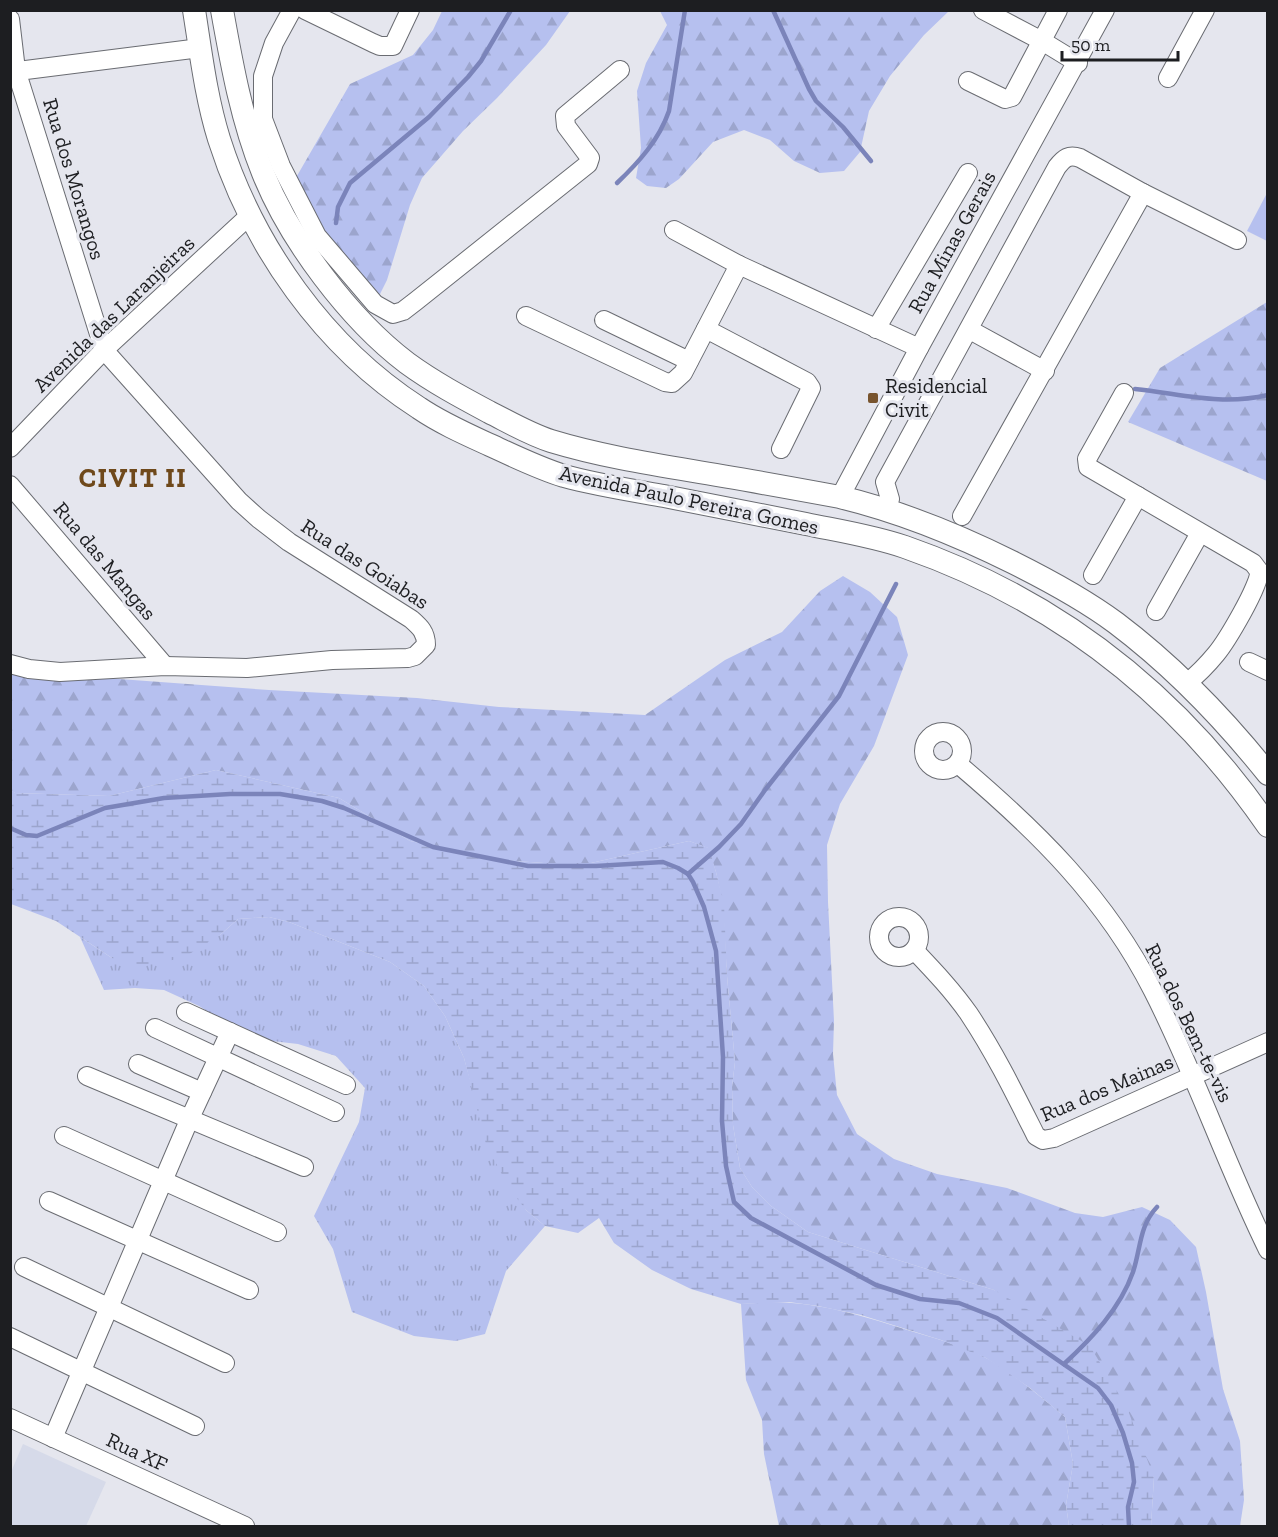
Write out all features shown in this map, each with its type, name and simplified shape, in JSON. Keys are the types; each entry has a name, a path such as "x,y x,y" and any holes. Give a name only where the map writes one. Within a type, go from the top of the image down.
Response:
{"main road":[{"name":"Avenida Paulo Pereira Gomes","path":"194,10 208,96 219,136 233,176 281,269 320,320 379,378 421,410 456,429 551,471 604,485 883,540 942,561 1007,592 1051,616 1096,645 1150,690 1210,751 1268,826"},
{"name":"Avenida Paulo Pereira Gomes","path":"222,10 241,107 258,161 273,194 292,230 315,264 359,317 396,354 446,389 510,423 549,440 633,460 840,497 887,509 954,534 1065,590 1116,623 1167,665 1222,720 1268,774"}],"street":[{"path":"292,10 274,43 263,76 263,119 281,166 317,236 375,304 393,314 403,311 588,164 590,158 566,126 565,116 620,70"},
{"path":"305,10 374,43 393,46 410,10"},
{"path":"982,10 1042,41 1078,63"},
{"path":"968,81 1008,99 1011,97 1058,10"},
{"name":"Rua Minas Gerais","path":"840,497 919,348 1078,63 1105,10"},
{"path":"1167,78 1205,10"},
{"name":"Rua dos Morangos","path":"10,18 13,71 104,350"},
{"path":"13,71 200,48"},
{"path":"887,509 890,499 885,482 1057,167 1064,159 1074,155 1237,240"},
{"path":"876,329 968,173"},
{"path":"962,516 1143,193"},
{"name":"Avenida das Laranjeiras","path":"10,448 104,350 251,214"},
{"path":"674,230 739,265 919,348"},
{"path":"526,316 665,382 672,383 676,381 689,361 739,265"},
{"path":"604,320 689,361"},
{"path":"706,329 807,382 811,388 781,449"},
{"path":"970,330 1045,371"},
{"name":"Rua das Goiabas","path":"10,664 29,669 60,672 165,666 247,668 332,660 393,660 408,658 423,650 426,645 426,636 422,629 411,619 289,542 239,501 104,350"},
{"path":"1124,393 1087,463 1088,467 1253,563 1259,570 1258,581 1218,652 1186,684"},
{"name":"Rua das Mangas","path":"10,485 165,666"},
{"path":"1093,575 1138,496"},
{"path":"1156,611 1200,533"},
{"path":"1249,662 1268,671"},
{"name":"Rua dos Bem-te-vis","path":"958,764 1061,858 1095,899 1123,940 1152,989 1268,1250"},
{"name":"Rua dos Mainas","path":"915,951 968,1012 997,1059 1039,1139 1054,1138 1268,1042"},
{"path":"186,1012 346,1085"},
{"path":"155,1028 335,1112"},
{"path":"52,1438 136,1241 230,1032"},
{"path":"138,1064 202,1092"},
{"path":"87,1076 304,1167"},
{"path":"64,1136 278,1232"},
{"path":"50,1201 249,1290"},
{"path":"24,1267 225,1363"},
{"path":"10,1337 195,1426"},
{"name":"Rua XF","path":"10,1418 245,1527"}],"shaded area":[{"path":"23,1444 106,1482 86,1526 11,1526 11,1472"}],"green space":[{"path":"442,11 570,11 546,45 463,131 422,178 410,205 387,280 377,300 290,188 350,84 413,55 433,30"},
{"path":"660,11 949,11 924,35 890,76 869,111 860,152 844,171 820,173 794,161 770,140 744,130 713,142 679,179 666,188 647,186 636,178 641,148 637,91 646,63 667,25"},
{"path":"1267,193 1267,241 1247,231"},
{"path":"1267,302 1267,481 1128,422 1160,368"},
{"path":"843,576 870,592 897,617 908,655 874,746 840,804 827,845 834,1021 833,1054 837,1095 857,1134 894,1159 937,1174 1007,1188 1075,1213 1103,1217 1142,1207 1170,1220 1196,1247 1223,1389 1240,1441 1244,1500 1240,1526 1151,1526 1154,1477 994,1290 808,1232 771,1206 752,1187 740,1168 733,1125 732,1087 735,1062 723,904 708,848 689,841 591,863 502,860 410,841 339,798 216,770 109,796 15,793 10,790 10,671 269,690 417,698 499,707 645,715 725,660 782,632 820,591"},
{"path":"216,770 339,798 410,841 502,860 591,863 689,841 709,848 724,904 727,976 735,1062 732,1087 733,1125 740,1168 752,1187 771,1206 808,1232 994,1290 1090,1346 1127,1408 1154,1477 1151,1526 1069,1526 1066,1505 1073,1464 1065,1417 1030,1388 986,1358 941,1340 861,1315 789,1302 741,1304 691,1289 652,1270 614,1243 599,1218 578,1233 545,1226 526,1210 509,1188 486,1144 464,1058 445,1016 424,986 390,962 289,922 269,917 238,919 220,935 183,958 140,966 112,958 56,921 11,904 11,790 15,793 109,796"},
{"path":"269,917 289,922 390,962 424,986 445,1016 464,1058 474,1094 526,1210 545,1226 506,1271 485,1334 456,1341 414,1336 352,1312 333,1249 314,1216 359,1122 365,1088 336,1056 298,1044 263,1040 164,990 135,988 104,990 80,937 112,958 220,935 238,919"},
{"path":"770,1302 843,1311 942,1340 988,1359 1018,1380 1065,1417 1073,1464 1066,1505 1069,1526 779,1526 764,1454 762,1420 746,1380 741,1304"}],"waterway":[{"path":"336,223 338,207 350,183 429,117 468,77 481,61 511,10"},
{"path":"617,183 648,150 665,122 669,111 685,10"},
{"path":"773,10 816,101 843,127 871,161"},
{"path":"1135,389 1217,399 1268,395"},
{"path":"688,874 741,824 839,696 896,584"},
{"path":"10,828 26,835 37,836 105,808 164,798 280,794 322,801 344,808 433,847 528,866 596,866 663,862 688,874 704,907 716,951 723,1057 722,1121 726,1166 734,1202 751,1218 876,1285 920,1299 959,1303 997,1318 1098,1388 1111,1405 1132,1463 1134,1482 1128,1507 1129,1526"},
{"path":"1064,1364 1095,1333 1121,1298 1133,1272 1147,1222 1157,1207"}],"place":[{"name":"Residencial Civit","path":"873,398"}],"district":[{"name":"CIVIT II","path":"133,478"}]}
